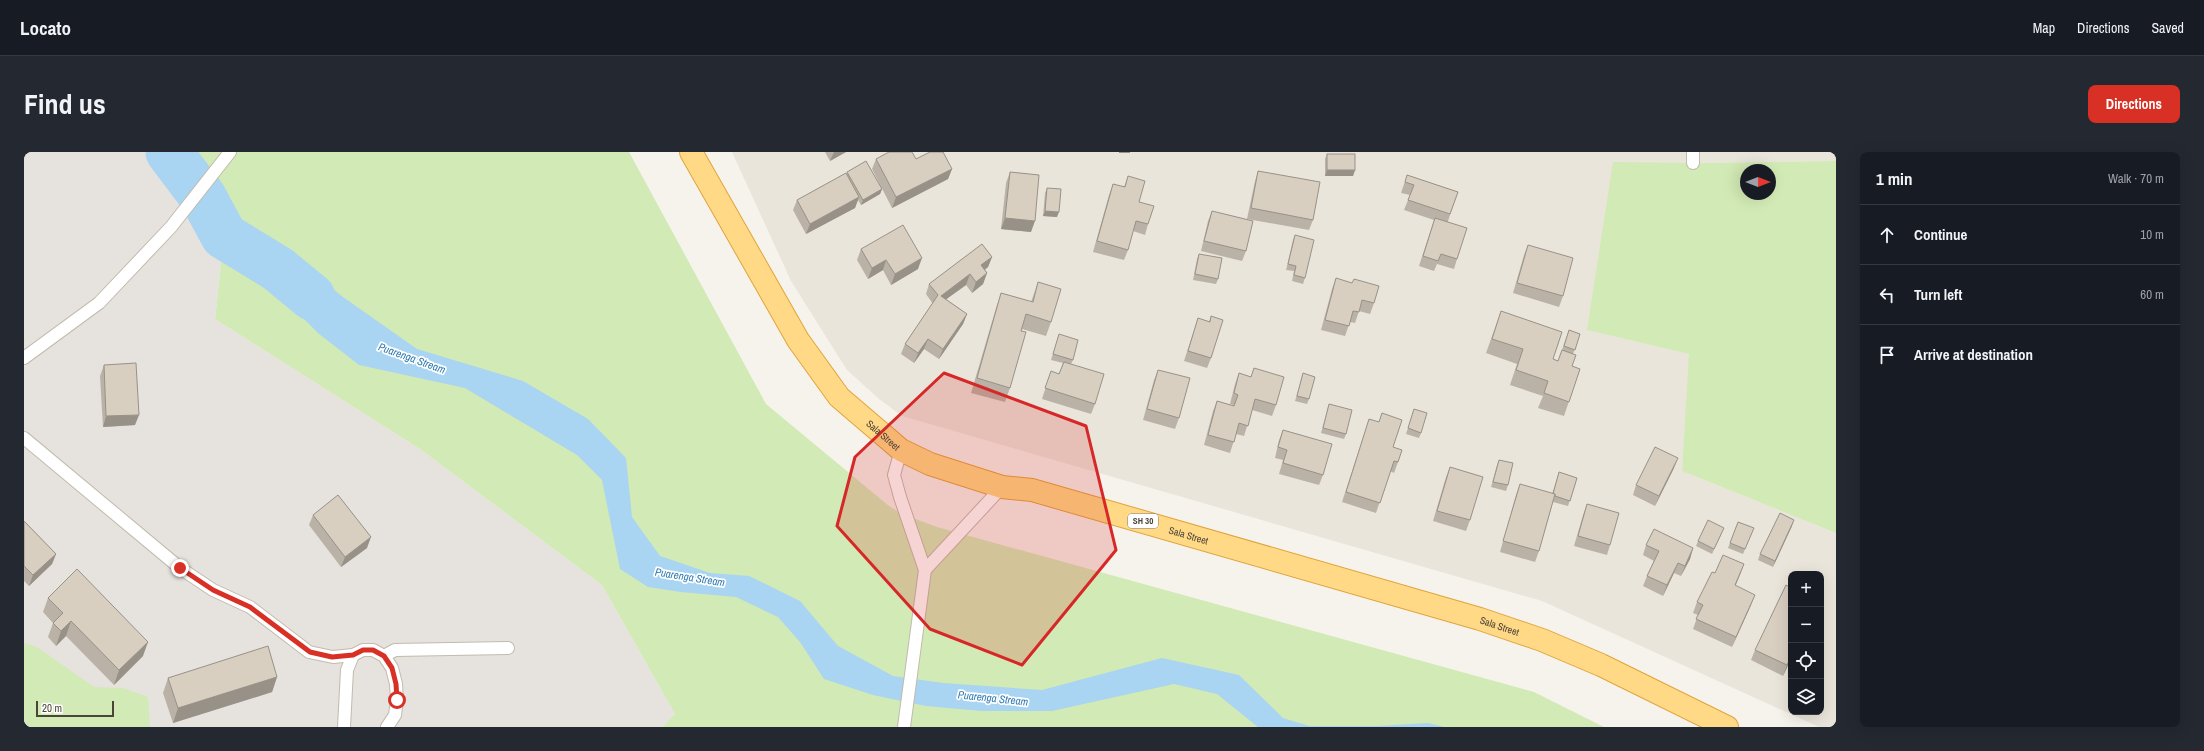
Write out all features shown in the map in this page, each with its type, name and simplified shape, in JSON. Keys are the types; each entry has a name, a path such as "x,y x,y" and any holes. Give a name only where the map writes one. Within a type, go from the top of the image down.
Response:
{"highway":[{"name":"Sala Street","path":"691,152 798,340 839,397 901,450 930,464 1002,488 1032,490 1480,619 1542,640 1601,665 1727,727"}],"lane":[{"path":"24,358 99,303 171,227 230,152"},
{"path":"24,438 180,568 213,590 250,607 310,652 332,657 353,655 363,650 373,650 384,656 392,668 396,684 397,700 395,715 387,727"},
{"path":"901,450 894,475 925,570 904,727"},
{"path":"925,570 1002,488"},
{"path":"384,656 395,650 508,648"},
{"path":"344,727 347,670 353,655"},
{"path":"332,657 347,670"}],"highlighted area":[{"path":"944,373 1086,426 1116,550 1022,665 930,629 837,526 855,457"}],"shaded area":[{"path":"24,152 169,152 203,197 224,236 215,319 420,449 602,585 675,714 662,727 24,727"},
{"path":"732,152 1836,152 1836,161 1693,163 1588,330 1690,354 1682,471 1836,533 1836,727 1819,727 1793,715 1824,715 1824,571 1788,571 1788,713 1542,601 902,416 879,399 847,370 791,281"}],"green space":[{"path":"169,152 629,152 766,404 889,506 902,514 937,527 1534,692 1604,727 662,727 675,714 602,585 420,449 215,319 224,236 203,197"},
{"path":"1836,161 1836,533 1682,471 1689,354 1587,330 1613,162 1693,163"},
{"path":"24,643 37,647 94,687 123,688 148,697 150,727 24,727"}],"water":[{"path":"283,249 343,297 417,349 523,381 588,419 626,458 632,517 660,556 710,573 749,576 800,601 838,646 893,676 943,683 1042,690 1162,658 1239,675 1283,718 1309,726 1378,726 1428,723 1444,727 1258,727 1217,694 1174,684 1052,711 982,711 926,706 873,695 824,679 800,642 778,617 736,597 681,592 648,587 620,569 602,480 577,455 465,388 359,365 318,333 248,263"}],"building":[{"path":"889,152 912,152 916,159 930,152 943,152 952,169 896,197 876,159"},
{"path":"1327,154 1355,154 1355,170 1327,170"},
{"path":"866,161 882,189 863,200 847,172"},
{"path":"1258,171 1320,182 1313,220 1251,208"},
{"path":"1010,172 1039,175 1035,221 1005,218"},
{"path":"846,173 859,197 810,224 797,200"},
{"path":"1407,175 1458,192 1450,214 1408,200 1414,185 1405,182"},
{"path":"1128,176 1145,181 1139,202 1154,206 1148,224 1136,221 1128,250 1097,241 1113,184 1125,187"},
{"path":"1047,188 1061,189 1059,212 1045,211"},
{"path":"1212,211 1253,221 1246,251 1204,241"},
{"path":"1435,218 1467,228 1457,259 1441,254 1438,261 1423,256"},
{"path":"903,225 922,258 895,274 886,260 872,268 861,249"},
{"path":"1295,235 1314,240 1305,278 1294,275 1296,266 1288,264"},
{"path":"982,244 992,257 981,265 987,273 976,282 970,274 941,296 967,314 943,349 928,339 918,353 905,344 938,295 929,284"},
{"path":"1528,245 1573,258 1563,296 1517,283"},
{"path":"1199,254 1222,258 1218,279 1195,274"},
{"path":"1336,278 1352,283 1354,279 1379,286 1374,303 1362,300 1359,312 1353,311 1349,326 1325,320"},
{"path":"1038,282 1061,289 1051,322 1026,314 1021,331 1026,332 1010,388 977,378 1001,293 1033,302"},
{"path":"1501,311 1562,332 1553,359 1558,361 1562,350 1576,355 1572,366 1580,369 1569,402 1544,393 1548,381 1516,370 1523,349 1492,339"},
{"path":"1211,316 1223,320 1211,358 1188,351 1198,318 1210,322"},
{"path":"1569,330 1580,334 1575,350 1564,346"},
{"path":"1059,334 1078,340 1073,360 1053,354"},
{"path":"1064,362 1104,374 1095,404 1045,388 1051,371 1059,374"},
{"path":"136,363 139,415 106,416 104,365"},
{"path":"1254,368 1284,377 1276,405 1255,399 1248,426 1239,423 1234,442 1208,435 1217,401 1234,406 1238,395 1234,393 1239,373 1251,377"},
{"path":"1158,370 1190,378 1179,418 1147,409"},
{"path":"1303,373 1315,377 1309,399 1297,396"},
{"path":"1329,404 1352,410 1346,434 1323,428"},
{"path":"1414,409 1427,413 1421,433 1408,428"},
{"path":"1382,413 1402,420 1393,447 1402,450 1398,462 1394,461 1380,503 1346,492 1369,419 1379,422"},
{"path":"1283,430 1332,444 1323,475 1283,463 1287,450 1278,447"},
{"path":"1655,447 1678,458 1659,496 1636,485"},
{"path":"1499,460 1513,463 1508,485 1493,482"},
{"path":"1450,467 1483,477 1470,520 1437,511"},
{"path":"1559,472 1577,478 1570,501 1553,494"},
{"path":"1520,484 1555,494 1539,551 1503,541"},
{"path":"338,495 371,537 345,557 313,515"},
{"path":"1587,504 1619,513 1610,545 1578,536"},
{"path":"1780,513 1794,520 1775,561 1760,554"},
{"path":"1708,520 1724,528 1714,549 1698,541"},
{"path":"24,521 56,554 33,575 24,566"},
{"path":"1738,522 1754,528 1745,549 1730,543"},
{"path":"1654,529 1693,548 1685,566 1678,563 1667,585 1647,576 1659,551 1646,545"},
{"path":"1723,555 1744,564 1735,585 1755,595 1736,637 1696,619 1703,605 1697,602 1712,572 1715,573"},
{"path":"77,569 148,642 119,670 71,621 61,631 53,623 63,613 48,598"},
{"path":"1786,585 1788,586 1788,663 1787,665 1755,650"},
{"path":"268,646 277,677 178,708 168,678"}],"waterway":[{"name":"Puarenga Stream","path":"169,152 203,197 224,236 278,269 312,297"}],"route":[{"path":"180,568 213,590 250,607 310,652 332,657 353,655 363,650 373,650 384,656 392,668 396,684 397,700"}]}
